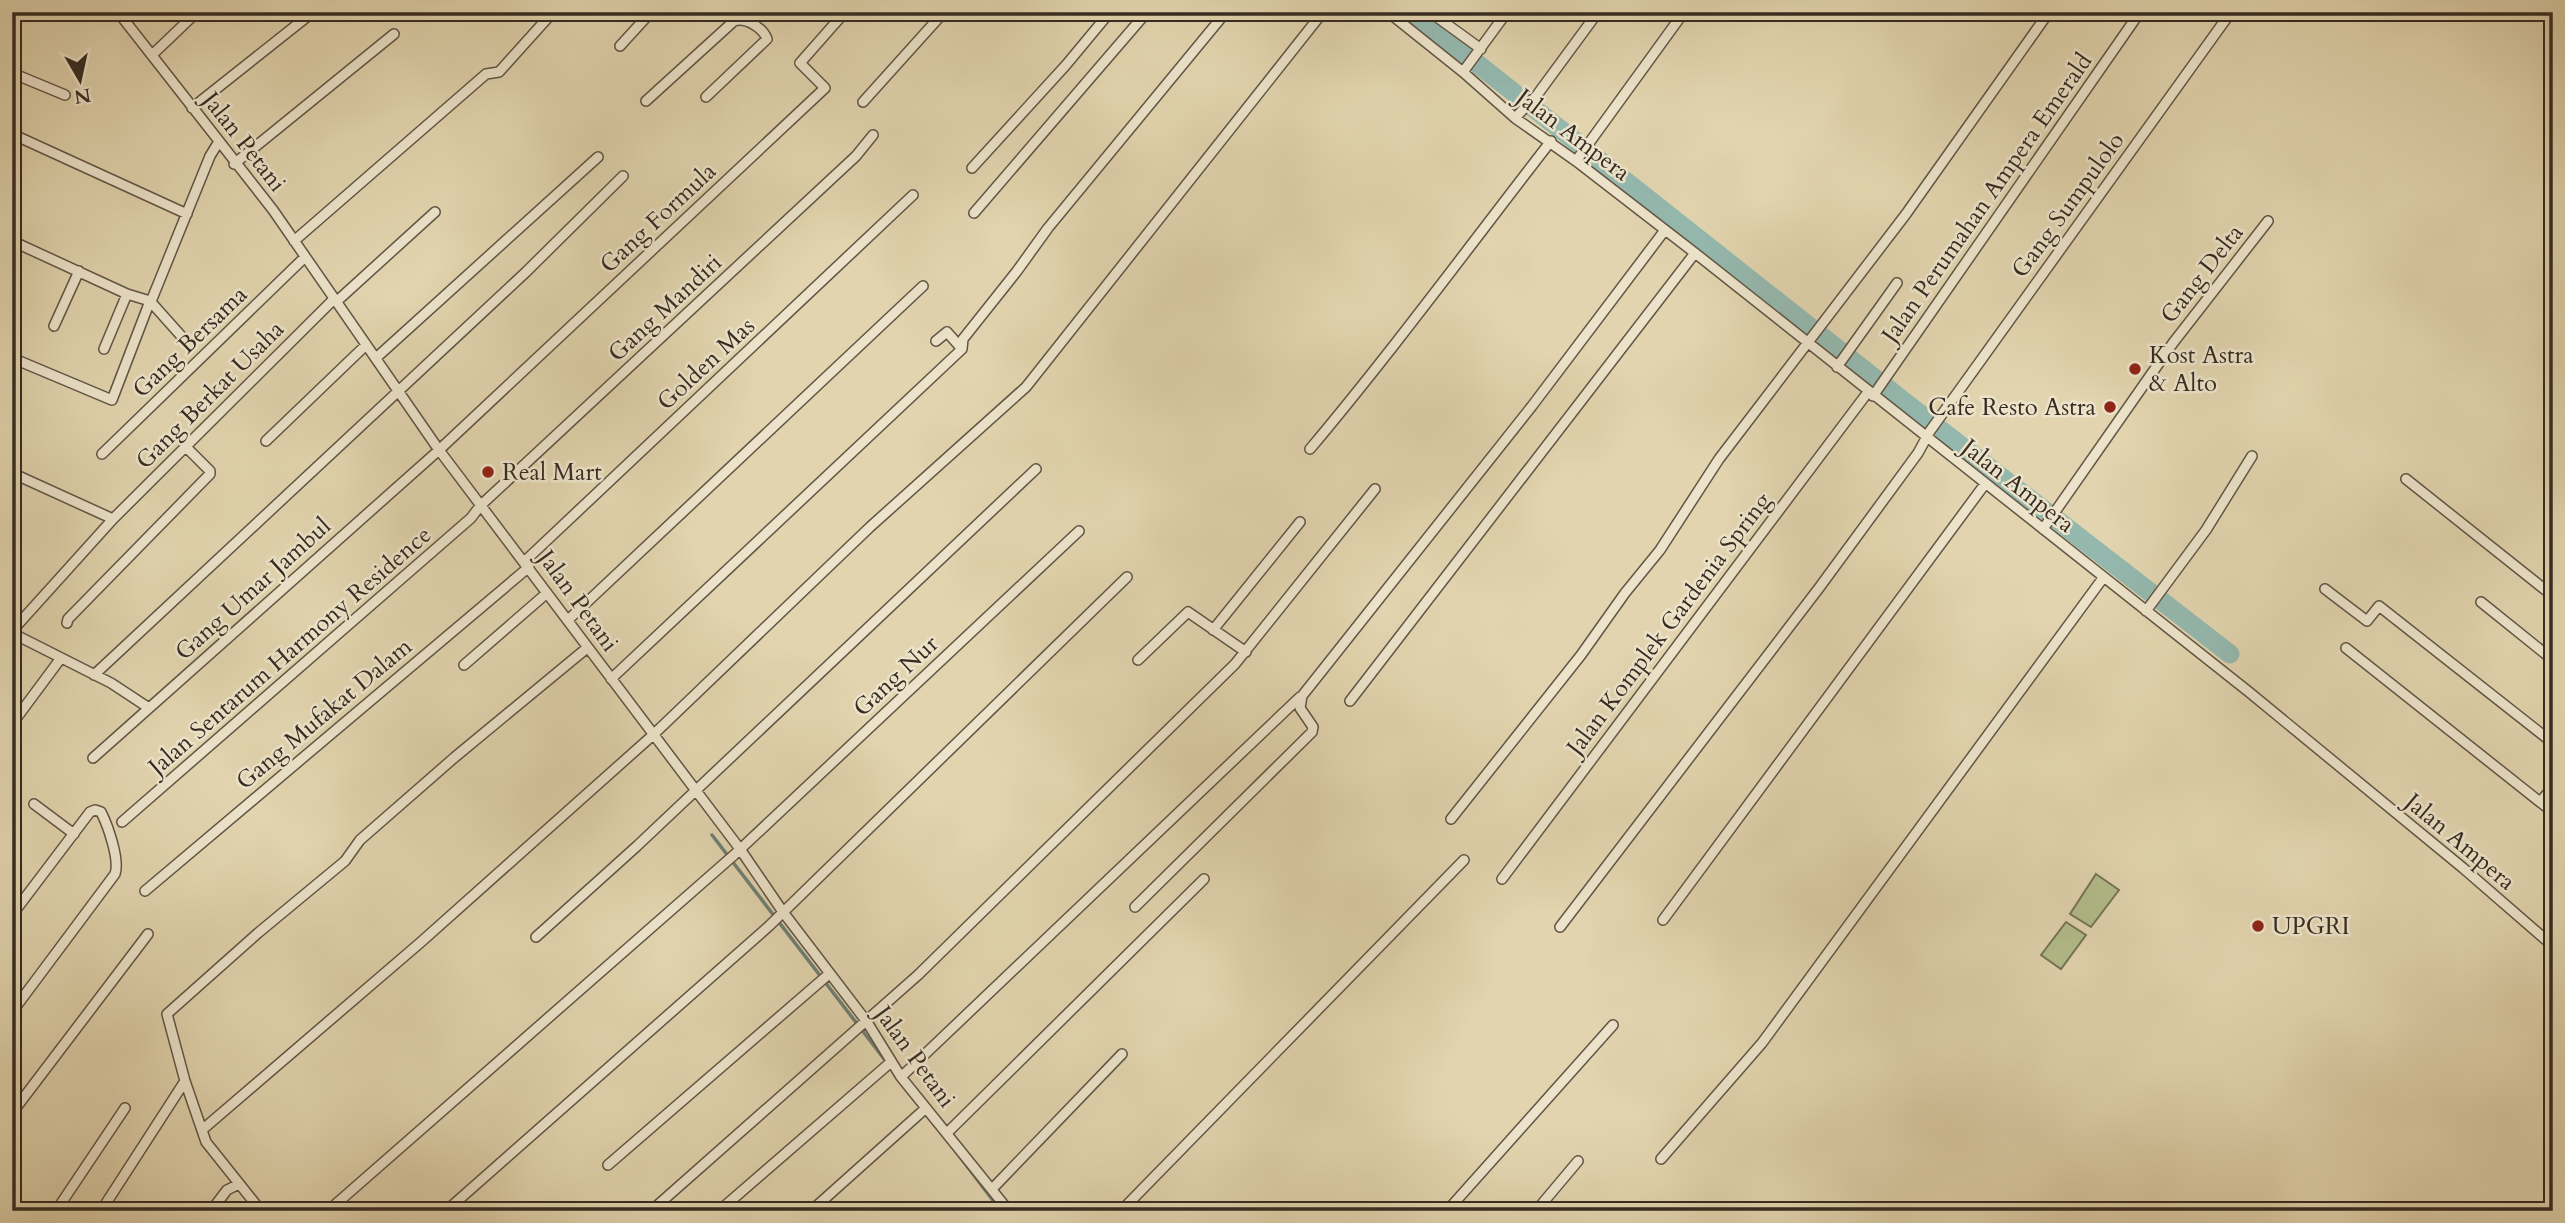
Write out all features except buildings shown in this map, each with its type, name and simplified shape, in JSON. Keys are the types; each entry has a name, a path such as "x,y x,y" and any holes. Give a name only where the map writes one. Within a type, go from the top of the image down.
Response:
{"street":[{"name":"Jalan Petani","path":"118,12 192,108 214,150 234,164 273,210 439,450 695,790 824,978 867,1022 887,1065 901,1077 1009,1211"},
{"path":"152,55 197,12"},
{"path":"192,108 313,12"},
{"path":"294,241 486,74 499,72 553,12"},
{"path":"620,46 651,12"},
{"name":"Gang Formula","path":"439,450 825,88 800,63 845,12"},
{"path":"863,102 944,12"},
{"path":"972,168 1066,65 1110,12"},
{"path":"974,213 1147,12"},
{"path":"611,679 945,372 962,349 963,339 1048,228 1226,12"},
{"path":"202,1130 421,942 653,735 870,527 1026,387 1323,12"},
{"name":"Jalan Ampera","path":"1388,12 1472,60 1517,115 1550,141 1579,157 1665,230 1839,364 1871,394 1928,434 1985,484 2045,526 2104,578 2148,609 2325,754 2553,946"},
{"path":"1430,12 1472,60 1507,12"},
{"path":"1517,115 1534,98 1598,12"},
{"path":"1579,157 1684,12"},
{"path":"1451,820 1660,550 1719,459 1906,214 2049,12"},
{"name":"Jalan Perumahan Ampera Emerald","path":"1871,394 2140,12"},
{"name":"Gang Sumpulolo","path":"1560,927 1819,588 2231,12"},
{"path":"646,101 734,21 749,16 765,34 766,39 706,97"},
{"path":"234,164 394,34"},
{"path":"12,73 65,95"},
{"path":"12,134 187,214"},
{"name":"Gang Mandiri","path":"480,506 856,156 873,135"},
{"path":"1310,449 1364,385 1550,141"},
{"path":"12,358 112,400 214,150"},
{"path":"376,358 598,158"},
{"path":"94,675 398,392 623,176"},
{"name":"Golden Mas","path":"527,564 913,195"},
{"name":"Gang Berkat Usaha","path":"12,632 113,519 335,301 435,212"},
{"name":"Gang Delta","path":"2045,526 2173,343 2268,220"},
{"path":"901,1077 1302,696 1532,406 1665,230"},
{"path":"13,242 127,293 151,300 183,338"},
{"path":"1350,701 1695,253"},
{"name":"Gang Bersama","path":"102,454 304,257"},
{"path":"54,326 79,271"},
{"path":"1839,364 1897,283"},
{"path":"568,621 923,286"},
{"path":"104,349 127,293"},
{"path":"936,341 947,332 962,349"},
{"path":"265,441 366,345"},
{"name":"Jalan Komplek Gardenia Spring","path":"1502,879 1745,553 1871,394"},
{"path":"67,623 210,474 186,447"},
{"name":"Gang Umar Jambul","path":"93,758 439,450"},
{"path":"2148,609 2206,530 2252,456"},
{"path":"536,937 1035,469"},
{"path":"12,473 113,519"},
{"path":"2406,479 2553,596"},
{"path":"1662,920 1985,484"},
{"path":"651,1211 867,1022 1246,652 1375,489"},
{"name":"Jalan Sentarum Harmony Residence","path":"122,822 423,561 471,518 480,506"},
{"path":"1213,630 1300,522"},
{"name":"Gang Nur","path":"328,1211 737,852 1079,531"},
{"name":"Gang Mufakat Dalam","path":"145,891 527,564"},
{"path":"446,1211 457,1207 769,926 1128,578"},
{"path":"1661,1159 1762,1042 2104,578"},
{"path":"2325,589 2367,621 2379,606 2553,743"},
{"path":"464,664 547,593"},
{"path":"2482,602 2553,660"},
{"path":"1138,660 1188,612 1246,652"},
{"path":"12,632 126,692 149,708"},
{"path":"261,1211 209,1149 185,1081 167,1014 258,933 345,861 360,840 455,757 587,648"},
{"path":"2346,648 2553,812"},
{"path":"12,724 61,658"},
{"path":"1135,906 1312,732 1309,718 1300,708 1302,696"},
{"path":"2540,802 2553,787"},
{"path":"34,804 74,834"},
{"path":"12,915 90,812 102,812 117,868 111,880 12,1012"},
{"path":"1121,1211 1464,860"},
{"path":"947,1133 1204,879"},
{"path":"12,1113 148,933"},
{"path":"608,1165 824,978"},
{"path":"1447,1211 1614,1025"},
{"path":"993,1188 1122,1054"},
{"path":"719,1211 887,1065"},
{"path":"101,1211 185,1081"},
{"path":"56,1211 125,1108"},
{"path":"811,1211 926,1108"},
{"path":"1536,1211 1578,1161"},
{"path":"211,1211 227,1190 239,1184"}],"green space":[{"path":"2096,874 2119,890 2091,927 2070,914"},
{"path":"2066,922 2086,935 2061,969 2041,955"}],"waterway":[{"path":"1412,12 1906,403 2230,654"},
{"path":"712,835 888,1064"},
{"path":"957,1153 1001,1211"}],"place":[{"name":"Kost Astra & Alto","path":"2135,369"},
{"name":"Cafe Resto Astra","path":"2110,407"},
{"name":"Real Mart","path":"488,472"},
{"name":"UPGRI","path":"2258,926"}]}
